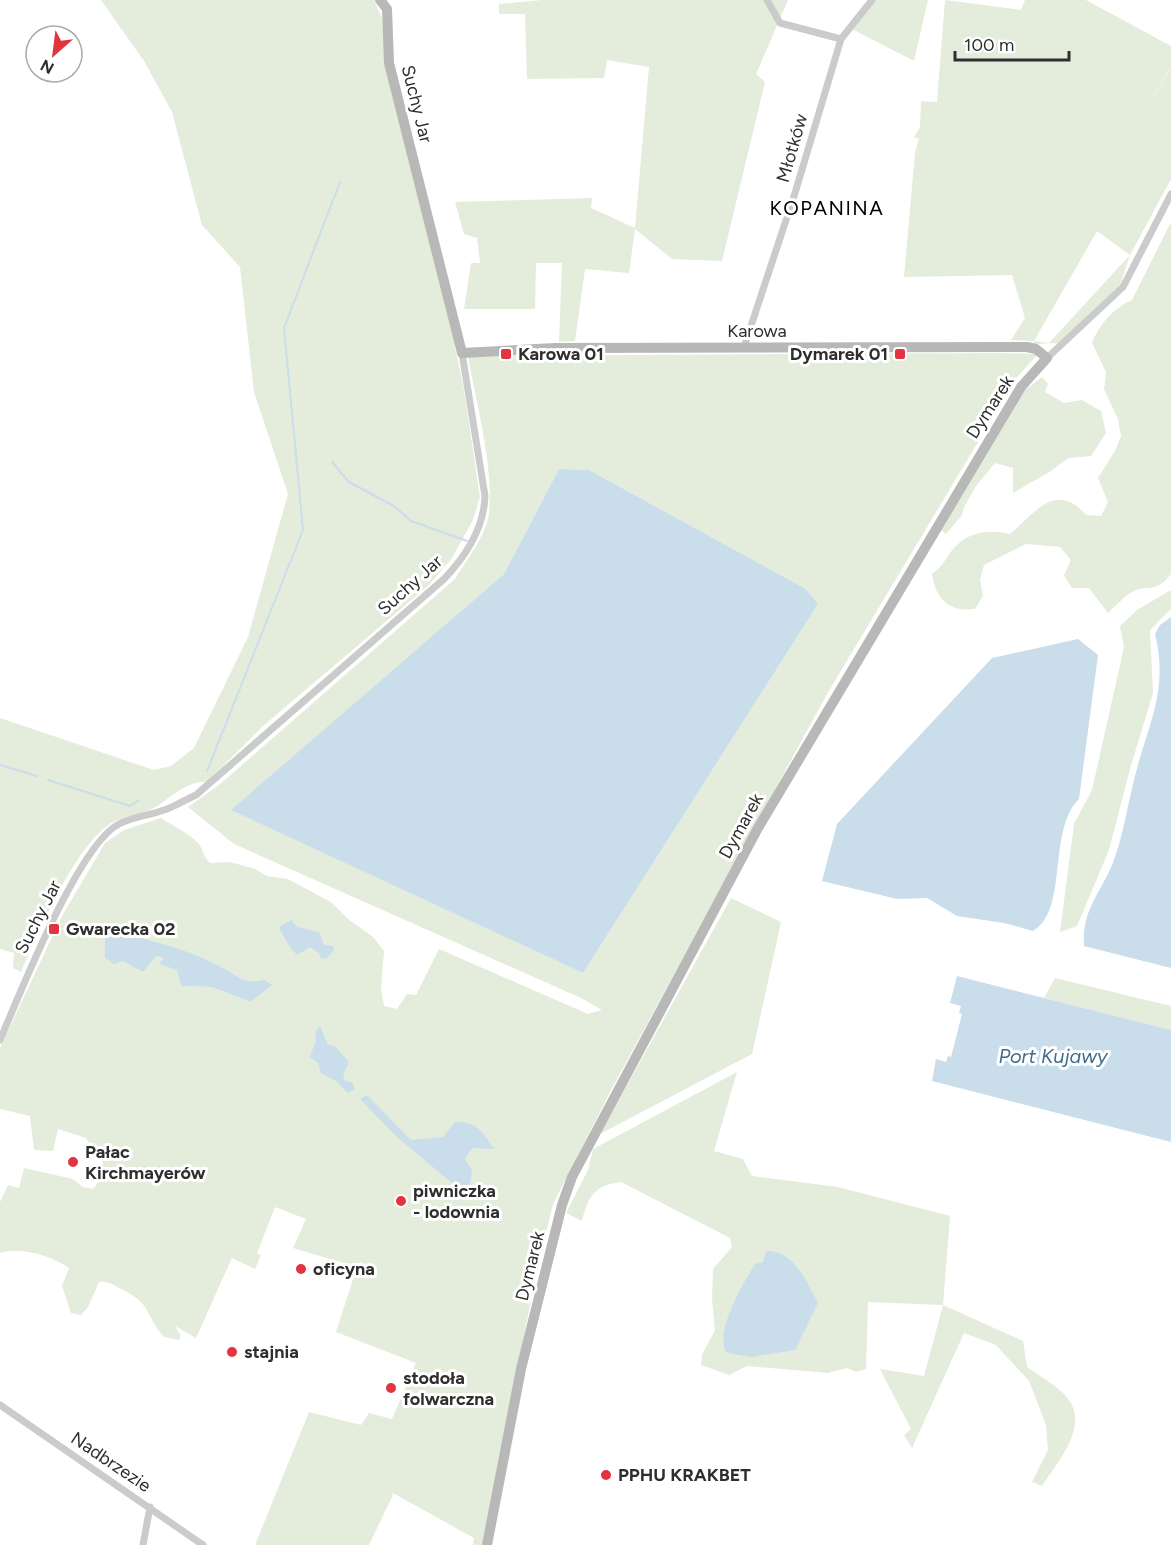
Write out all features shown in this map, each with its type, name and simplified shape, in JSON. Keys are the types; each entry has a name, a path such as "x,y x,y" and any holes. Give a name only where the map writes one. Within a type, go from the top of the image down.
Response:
{"street":[{"path":"380,0 389,5"},
{"path":"767,0 780,23 841,39"},
{"name":"Młotków","path":"744,347 795,193 841,39 872,0"},
{"name":"Suchy Jar","path":"0,1040 33,963 62,904 89,855 108,833 119,824 168,809 196,795 444,579 466,553 483,517 485,496 462,353 389,63 389,5"},
{"name":"Dymarek","path":"487,1545 521,1369 562,1205 572,1177 758,828 813,732 1021,387 1047,358 1123,287 1171,194"},
{"name":"Karowa","path":"462,353 555,348 1027,347 1036,349 1047,358"},
{"name":"Nadbrzezie","path":"0,1405 203,1545"},
{"path":"143,1545 150,1507"}],"green space":[{"path":"101,0 374,0 384,23 463,384 480,497 473,520 452,558 429,585 263,726 207,782 187,786 153,808 111,823 97,835 71,870 59,891 21,972 13,968 14,953 0,949 0,718 154,770 171,766 194,748 248,637 288,494 254,392 240,267 202,225 172,112 144,61"},
{"path":"542,0 788,0 756,74 765,82 722,261 672,259 635,229 629,273 585,269 575,341 559,342 562,263 536,263 535,309 464,309 471,263 480,263 477,238 464,234 455,202 592,198 591,208 635,228 649,67 607,60 604,78 527,79 525,14 499,14 499,4"},
{"path":"876,0 928,0 914,61 852,29"},
{"path":"945,0 1021,10 1025,0 1086,0 1171,46 1171,66 1129,140 1171,67 1171,179 1130,255 1097,231 1034,341 1011,340 1025,318 1012,275 904,277 915,153 919,138 914,138 920,127 921,101 937,102"},
{"path":"1171,222 1171,574 1161,584 1131,593 1108,613 1089,588 1072,588 1064,575 1071,560 1060,547 1026,544 984,565 980,580 983,596 975,609 951,606 937,591 932,574 942,565 953,549 966,538 987,532 1010,534 1036,510 1055,500 1064,500 1075,505 1086,515 1101,516 1108,502 1098,478 1115,451 1121,436 1118,419 1104,389 1106,372 1092,343 1108,317 1119,307 1132,300"},
{"path":"1130,255 1120,285 1060,343 1034,344 1034,341 1049,343"},
{"path":"1038,354 1017,377 827,694 611,1090 553,1204 536,1274 484,1545 473,1545 474,1538 391,1492 393,1495 369,1545 255,1545 309,1412 361,1425 369,1413 392,1419 416,1363 336,1332 357,1267 293,1248 306,1219 275,1207 257,1253 261,1255 255,1269 232,1258 196,1338 175,1326 181,1336 179,1340 164,1337 138,1299 108,1282 99,1282 88,1307 81,1315 71,1313 62,1286 69,1268 36,1253 8,1251 0,1253 0,1202 8,1185 19,1188 24,1168 73,1179 83,1187 93,1189 99,1182 103,1163 86,1138 58,1129 53,1151 34,1150 30,1116 0,1109 0,1048 62,916 105,843 124,830 161,818 185,832 198,843 210,863 230,862 255,869 267,876 288,879 331,902 348,919 373,937 384,951 381,988 384,1006 397,1009 407,994 416,995 439,949 588,1014 602,1010 581,998 234,844 188,807 219,785 455,579 475,547 487,522 490,495 487,456 468,356","holes":["559,469 589,470 806,589 818,604 583,973 232,810 504,574","114,932 184,951 243,979 264,980 250,1002 212,987 181,986 177,970 160,963 165,958 157,956 143,972 122,961"]},
{"path":"1042,377 1048,384 1045,392 1064,403 1082,400 1101,411 1106,433 1091,456 1068,458 1051,471 1013,493 1013,468 995,463 976,486 962,515 946,534 941,530 1024,391"},
{"path":"1171,590 1171,609 1150,630 1153,693 1109,850 1077,926 1060,932 1074,824 1092,790 1124,647 1120,626 1137,610"},
{"path":"731,898 781,922 752,1054 600,1134"},
{"path":"1055,978 1171,1006 1171,1030 1044,998"},
{"path":"737,1072 714,1151 743,1159 752,1176 838,1187 950,1216 943,1305 868,1302 866,1369 856,1372 847,1368 828,1373 747,1366 729,1375 701,1365 702,1355 715,1330 712,1299 713,1269 732,1247 730,1238 621,1182 605,1186 594,1193 582,1221 566,1213 588,1170 593,1149"},
{"path":"943,1305 1023,1341 1027,1367 1061,1391 1072,1406 1075,1418 1070,1442 1042,1486 1032,1482 1048,1450 1046,1425 1029,1381 996,1345 964,1333 912,1448 904,1435 911,1429 880,1369 924,1376"}],"water":[{"path":"559,469 589,470 806,589 818,604 583,973 231,810 504,574"},
{"path":"1171,617 1171,968 1084,946 1084,933 1094,900 1115,857 1155,706 1160,672 1155,634 1160,625"},
{"path":"1078,639 1098,655 1079,799 1069,813 1063,830 1055,888 1051,906 1044,921 1033,931 1004,923 957,916 927,898 897,899 822,881 837,824 992,658"},
{"path":"291,920 297,927 319,932 324,945 333,946 334,950 327,958 321,959 319,953 310,947 297,955 279,927"},
{"path":"114,931 183,950 243,979 264,980 272,985 250,1002 212,987 181,986 177,970 159,964 164,958 157,956 143,972 122,961 114,964 105,958 105,937"},
{"name":"Port Kujawy","path":"957,976 1171,1030 1171,1142 932,1081 936,1059 946,1062 948,1056 951,1057 962,1014 959,1013 961,1006 950,1003"},
{"path":"320,1026 328,1045 335,1046 349,1062 343,1075 345,1081 352,1082 355,1089 348,1093 336,1081 321,1073 318,1063 310,1057 316,1040 315,1033"},
{"path":"367,1095 411,1140 443,1137 455,1122 463,1122 479,1129 494,1149 472,1148 465,1159 472,1170 470,1185 465,1189 459,1189 397,1137 360,1099"},
{"path":"766,1251 784,1255 798,1268 818,1303 795,1350 752,1357 727,1353 724,1333 727,1321 744,1283 755,1264 763,1262"}],"waterway":[{"path":"207,771 303,530 284,328 340,182"},
{"path":"332,462 349,482 394,506 411,521 467,541"},
{"path":"0,765 37,776"},
{"path":"48,780 130,806 139,800"}],"place":[{"name":"Karowa 01","path":"506,354"},
{"name":"Dymarek 01","path":"900,354"},
{"name":"Gwarecka 02","path":"54,929"},
{"name":"Pałac Kirchmayerów","path":"73,1162"},
{"name":"piwniczka - lodownia","path":"401,1201"},
{"name":"oficyna","path":"301,1269"},
{"name":"stajnia","path":"232,1352"},
{"name":"stodoła folwarczna","path":"391,1388"},
{"name":"PPHU KRAKBET","path":"606,1475"}],"district":[{"name":"KOPANINA","path":"827,208"}]}
